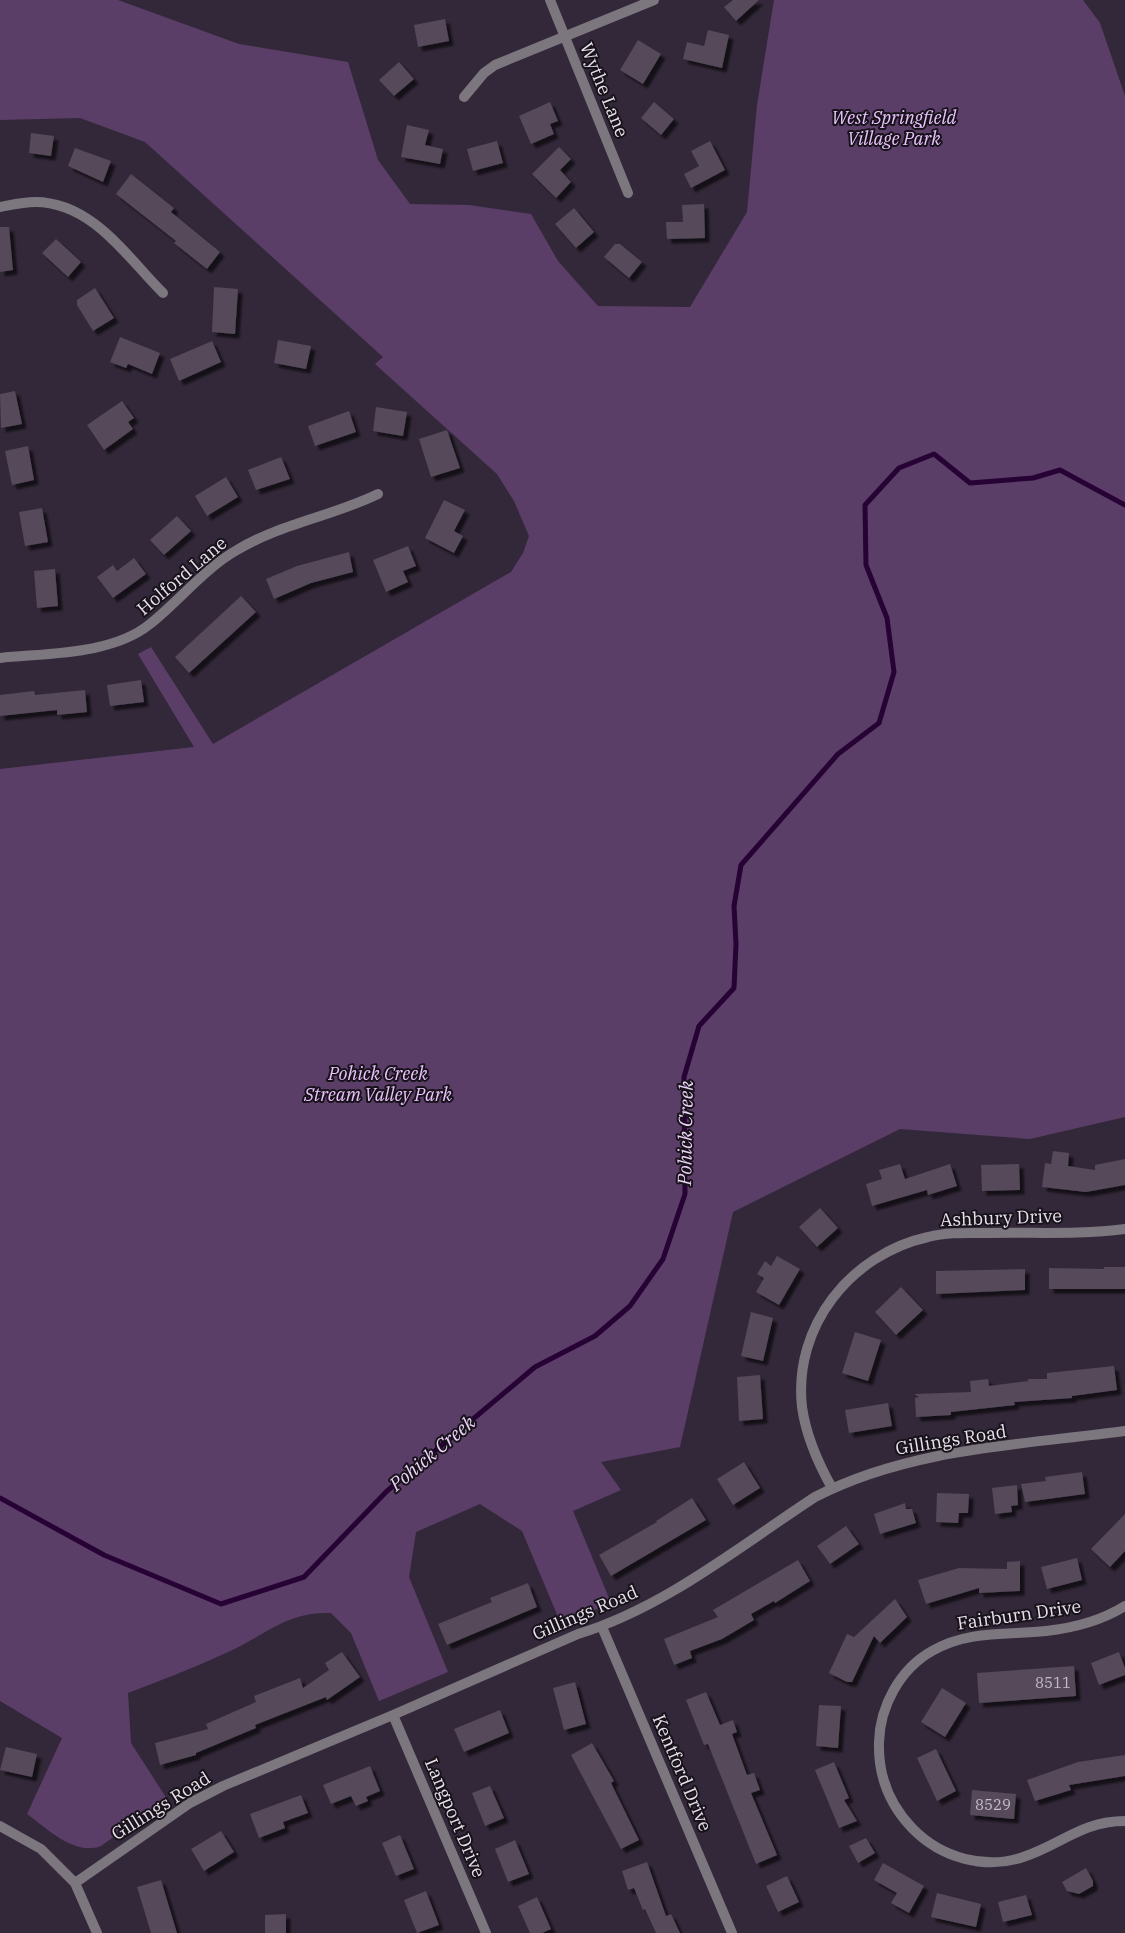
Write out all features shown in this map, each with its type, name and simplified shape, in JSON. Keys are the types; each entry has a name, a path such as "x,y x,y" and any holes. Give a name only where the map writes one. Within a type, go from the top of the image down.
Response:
{"street":[{"name":"Wythe Lane","path":"550,0 628,193"},
{"path":"464,97 484,73 495,65 654,0"},
{"path":"0,207 35,202 73,211 102,228 163,293"},
{"name":"Holford Lane","path":"0,655 99,647 124,640 150,625 236,550 262,538 354,506 378,494"},
{"name":"Ashbury Drive","path":"832,1488 812,1446 805,1421 802,1404 803,1373 810,1340 822,1312 852,1275 872,1260 894,1248 928,1236 964,1233 1094,1232 1125,1229"},
{"name":"Gillings Road","path":"75,1883 190,1803 223,1786 393,1715 578,1634 602,1626 687,1582 814,1497 832,1488 866,1474 931,1457 1125,1432"},
{"name":"Fairburn Drive","path":"1125,1606 1089,1623 1068,1628 969,1636 931,1651 910,1669 892,1694 881,1722 879,1753 886,1788 903,1819 930,1844 962,1858 987,1862 1013,1860 1035,1852 1081,1829 1125,1821"},
{"name":"Kentford Drive","path":"602,1626 732,1933"},
{"name":"Langport Drive","path":"393,1715 486,1933"},
{"path":"0,1826 41,1849 75,1883 97,1933"}],"green space":[{"name":"Pohick Creek Stream Valley Park","path":"0,0 118,0 239,44 348,62 378,160 410,204 469,205 531,214 558,261 598,306 690,307 747,212 757,105 774,0 1083,0 1100,23 1125,96 1125,1117 1030,1139 900,1129 733,1212 680,1447 601,1462 621,1490 573,1511 611,1603 561,1624 522,1531 480,1504 416,1532 409,1577 448,1672 379,1701 351,1633 331,1613 316,1613 277,1625 216,1658 128,1693 131,1743 167,1799 101,1846 91,1848 71,1844 27,1814 62,1738 0,1701 0,769 194,747 138,654 151,647 213,744 511,572 523,553 529,536 514,501 497,474 375,364 383,357 145,142 80,118 0,120"}],"building":[{"path":"733,0 759,0 736,21 724,7"},
{"path":"445,19 449,41 418,47 414,25"},
{"path":"708,30 729,35 722,68 683,59 687,42 704,46"},
{"path":"638,40 661,54 643,84 620,70"},
{"path":"399,62 414,79 394,96 379,80"},
{"path":"550,102 558,121 550,124 554,134 531,144 519,116"},
{"path":"654,102 674,119 661,135 641,118"},
{"path":"407,125 429,130 425,145 443,149 440,164 401,157"},
{"path":"31,133 54,136 51,156 29,153"},
{"path":"497,141 503,163 473,171 467,149"},
{"path":"710,141 725,170 691,188 684,174 699,166 691,151"},
{"path":"559,147 571,159 560,170 571,182 556,198 532,174"},
{"path":"75,148 111,161 103,182 68,166"},
{"path":"131,174 174,208 171,212 220,252 207,269 174,243 176,241 116,194"},
{"path":"704,204 705,238 667,239 666,222 683,222 682,205"},
{"path":"574,208 594,232 576,248 555,224"},
{"path":"0,227 9,227 13,270 0,272"},
{"path":"56,239 81,262 68,277 42,253"},
{"path":"615,244 620,244 642,262 629,278 604,257"},
{"path":"214,287 238,289 235,334 212,332"},
{"path":"95,288 114,318 93,331 77,305 77,300"},
{"path":"120,337 160,353 152,374 128,364 126,368 110,362"},
{"path":"278,340 311,346 306,369 274,363"},
{"path":"212,341 221,362 179,381 170,359"},
{"path":"15,391 22,424 1,428 0,394"},
{"path":"122,401 134,418 128,422 133,429 104,450 87,425"},
{"path":"376,407 407,412 403,436 373,431"},
{"path":"349,411 356,432 315,446 308,426"},
{"path":"447,430 460,468 431,477 419,439"},
{"path":"28,446 34,480 12,485 5,451"},
{"path":"281,457 290,479 256,490 248,470"},
{"path":"226,477 238,497 207,516 195,496"},
{"path":"444,500 465,510 454,531 463,536 454,553 425,538"},
{"path":"42,508 48,542 25,546 19,512"},
{"path":"177,516 191,531 164,555 150,540"},
{"path":"408,546 416,566 403,571 408,582 386,592 373,560"},
{"path":"349,552 353,572 311,583 274,599 266,579 297,566"},
{"path":"134,558 146,574 113,598 97,577 113,565 117,571"},
{"path":"55,569 58,606 37,608 34,571"},
{"path":"241,596 256,612 189,673 175,657"},
{"path":"141,680 144,702 110,706 107,685"},
{"path":"85,690 87,712 57,715 57,710 0,716 0,695 34,691 35,695"},
{"path":"1053,1151 1069,1153 1068,1166 1095,1170 1095,1165 1125,1159 1125,1185 1086,1192 1042,1187 1045,1163 1051,1164"},
{"path":"900,1164 905,1179 950,1164 957,1186 928,1195 927,1190 872,1206 866,1184 882,1179 879,1170"},
{"path":"1019,1164 1020,1190 982,1191 981,1165"},
{"path":"820,1208 838,1228 817,1247 799,1227"},
{"path":"777,1256 800,1269 779,1305 756,1292 764,1278 757,1274 765,1261 771,1266"},
{"path":"1104,1267 1125,1267 1125,1289 1049,1289 1049,1268 1104,1269"},
{"path":"1025,1269 1025,1290 936,1294 936,1271"},
{"path":"901,1287 923,1310 896,1335 875,1312"},
{"path":"751,1312 773,1318 763,1361 741,1356"},
{"path":"855,1332 881,1340 868,1381 842,1373"},
{"path":"1114,1366 1117,1390 1072,1396 1072,1398 1014,1402 1015,1405 951,1412 951,1415 916,1417 915,1398 919,1397 914,1394 971,1392 970,1381 988,1379 989,1386 1028,1381 1028,1379 1047,1379 1047,1373"},
{"path":"760,1375 763,1419 739,1421 737,1377"},
{"path":"888,1403 892,1426 849,1433 845,1410"},
{"path":"744,1462 760,1488 733,1505 717,1479"},
{"path":"1082,1472 1085,1494 1025,1502 1021,1484 1046,1481 1045,1477"},
{"path":"1017,1485 1018,1505 1011,1506 1012,1512 995,1514 992,1488"},
{"path":"937,1493 969,1494 968,1513 959,1513 958,1523 936,1522"},
{"path":"692,1498 706,1520 611,1576 599,1555 657,1522"},
{"path":"905,1503 906,1509 912,1509 916,1523 880,1534 874,1514"},
{"path":"1125,1514 1125,1551 1110,1567 1091,1549"},
{"path":"846,1526 859,1544 830,1564 817,1546"},
{"path":"1077,1558 1082,1580 1047,1589 1041,1567"},
{"path":"798,1560 810,1581 775,1603 774,1601 751,1614 754,1620 722,1639 690,1651 692,1658 674,1665 664,1639 718,1617 713,1610"},
{"path":"1020,1561 1020,1591 979,1593 979,1588 926,1604 918,1580 959,1568 1007,1569 1007,1562"},
{"path":"528,1583 537,1607 447,1645 438,1624 492,1602 490,1598"},
{"path":"895,1599 907,1617 880,1643 874,1636 852,1682 847,1682 829,1673 847,1634 854,1637"},
{"path":"342,1652 360,1677 327,1700 326,1697 255,1725 256,1728 196,1753 196,1755 160,1765 155,1743 208,1729 206,1724 256,1702 254,1696 300,1678 303,1688 329,1670 325,1663"},
{"path":"1119,1652 1125,1668 1125,1675 1099,1685 1091,1663"},
{"path":"1074,1666 1076,1696 979,1703 977,1673"},
{"path":"575,1682 586,1724 564,1730 553,1688"},
{"path":"942,1688 966,1703 945,1737 921,1722"},
{"path":"706,1692 720,1725 733,1720 737,1732 732,1734 747,1775 754,1773 760,1790 751,1793 777,1855 756,1864 708,1744 704,1745 686,1700"},
{"path":"819,1705 841,1706 838,1748 816,1746"},
{"path":"500,1710 509,1733 464,1752 454,1729"},
{"path":"592,1743 614,1781 611,1783 639,1840 621,1849 571,1755"},
{"path":"6,1747 37,1754 32,1777 0,1770"},
{"path":"936,1749 956,1791 937,1801 917,1758"},
{"path":"1125,1755 1125,1776 1069,1785 1071,1790 1035,1801 1027,1780 1078,1762"},
{"path":"834,1762 849,1798 844,1800 857,1821 839,1828 815,1770"},
{"path":"370,1766 380,1791 366,1797 368,1801 356,1806 351,1796 331,1804 323,1785"},
{"path":"490,1786 504,1818 485,1826 472,1793"},
{"path":"972,1790 1016,1794 1014,1819 970,1815"},
{"path":"301,1795 308,1813 283,1822 285,1828 259,1838 250,1814"},
{"path":"221,1831 234,1852 204,1871 191,1849"},
{"path":"400,1835 414,1869 396,1876 382,1843"},
{"path":"866,1838 875,1853 858,1863 849,1846"},
{"path":"515,1840 529,1874 508,1882 495,1849"},
{"path":"647,1862 666,1916 671,1914 680,1933 656,1933 645,1909 643,1910 634,1888 628,1890 622,1871"},
{"path":"883,1863 924,1886 909,1913 891,1903 897,1893 874,1880"},
{"path":"1086,1868 1093,1881 1093,1886 1079,1894 1067,1891 1062,1882"},
{"path":"787,1876 799,1902 778,1912 766,1886"},
{"path":"161,1880 177,1933 151,1933 137,1887"},
{"path":"426,1891 439,1925 417,1933 404,1900"},
{"path":"937,1893 981,1904 976,1927 931,1917"},
{"path":"1026,1895 1032,1915 1003,1922 998,1902"},
{"path":"537,1897 551,1929 542,1933 530,1933 518,1906"},
{"path":"286,1914 286,1933 265,1933 265,1915"}],"waterway":[{"name":"Pohick Creek","path":"0,1498 104,1555 221,1604 304,1577 387,1491 535,1367 595,1336 630,1306 663,1259 685,1194 684,1077 699,1026 734,988 736,944 734,906 741,865 838,754 879,723 894,672 887,618 866,565 865,505 899,468 934,454 970,483 1033,478 1060,470 1125,505"}],"park label":[{"name":"West Springfield Village Park","path":"894,128"}]}
